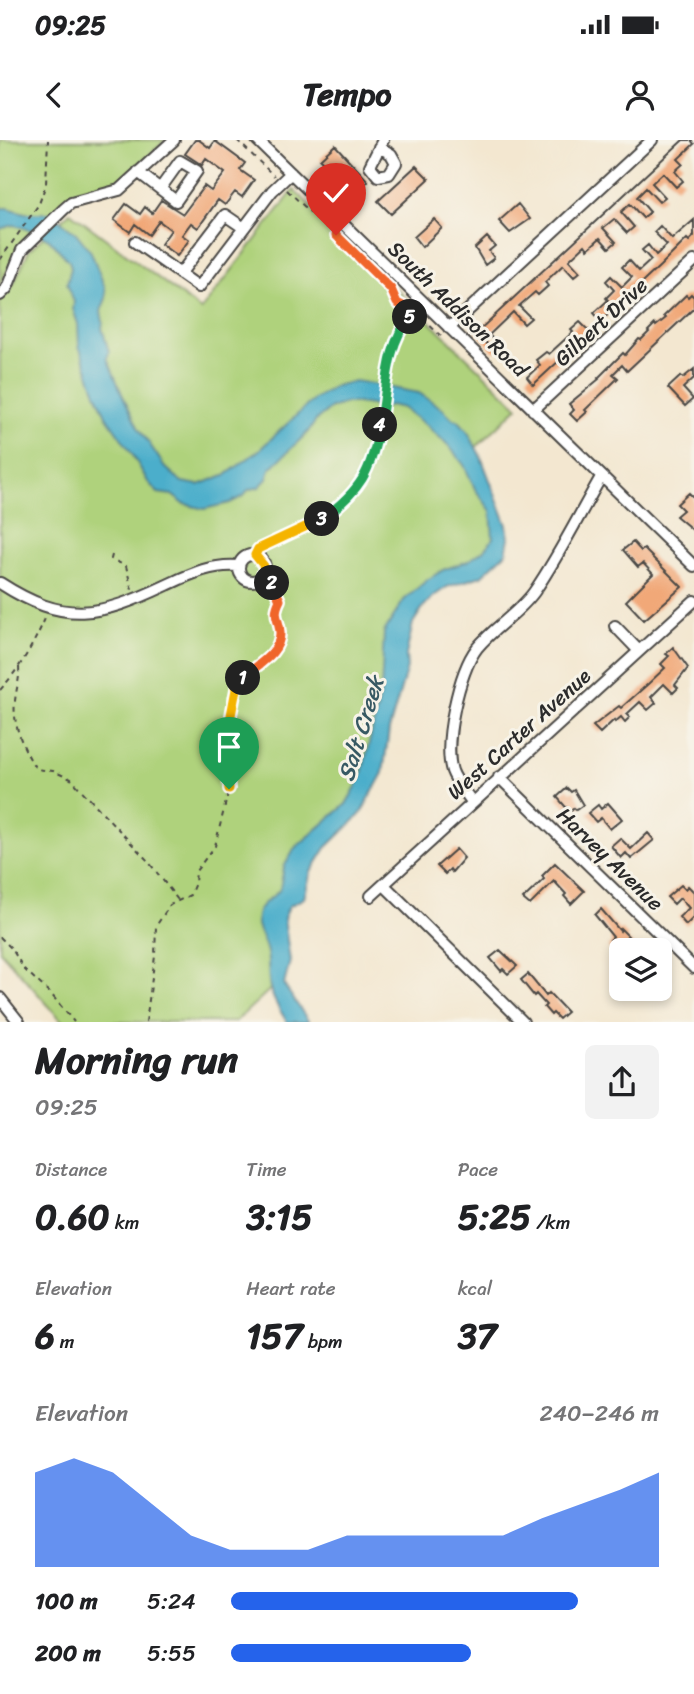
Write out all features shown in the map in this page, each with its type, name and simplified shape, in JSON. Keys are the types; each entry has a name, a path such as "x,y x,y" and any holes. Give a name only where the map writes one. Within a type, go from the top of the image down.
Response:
{"street":[{"path":"0,295 7,288 22,250 64,209 71,203 119,190 174,140"},
{"name":"South Addison Road","path":"257,140 445,332 533,410 694,566"},
{"path":"445,332 652,140"},
{"path":"138,172 160,189"},
{"path":"135,242 199,287 272,191 291,173"},
{"path":"180,274 225,215 244,228"},
{"name":"Gilbert Drive","path":"533,410 694,261"},
{"path":"472,802 456,779 450,762 453,718 463,675 478,647 520,609 536,588 601,477"},
{"path":"255,555 264,566 262,576 256,582 247,580 238,566 246,556 255,555"},
{"path":"0,583 30,601 50,609 78,612 108,608 134,600 206,568 238,566"},
{"name":"West Carter Avenue","path":"371,896 694,601"},
{"path":"615,626 639,651"},
{"name":"Harvey Avenue","path":"499,777 694,968"},
{"path":"384,885 523,1022"},
{"path":"0,998 19,1022"}],"path":[{"path":"0,260 36,209 46,184 48,140"},
{"path":"237,140 276,178"},
{"path":"284,187 391,289 397,303 445,332"},
{"path":"255,555 263,545 295,534 320,520 355,489 373,459 394,341 415,312"},
{"path":"112,555 111,559 122,563 128,570 134,600"},
{"path":"146,1022 155,956 156,926 170,905 190,895 196,871 215,846 229,789 231,750 228,731 237,684 275,649 279,639 275,610 280,600 269,579 262,576"},
{"path":"0,690 19,667 44,626 50,609"},
{"path":"19,667 19,688 15,701 17,722 23,748 36,769 53,771 71,779 148,861 179,901"},
{"path":"0,937 12,949 24,969 51,993 74,1022"}],"green space":[{"path":"0,140 166,140 120,182 75,196 65,202 23,241 0,286"},
{"path":"294,190 518,407 468,455 501,522 491,554 415,601 362,790 282,897 278,982 235,1022 63,1022 0,951 0,300 13,285 29,250 70,212 201,310"}],"water":[{"path":"0,208 25,213 51,213 76,233 91,252 105,288 106,298 101,311 102,328 109,352 107,358 138,427 165,467 182,482 199,485 227,474 258,451 314,399 335,386 356,381 419,393 458,420 467,430 481,457 507,525 509,538 506,553 481,576 447,587 434,596 413,623 406,655 407,668 389,730 383,773 360,815 326,848 311,872 304,898 289,906 284,918 290,961 284,985 309,1022 287,1022 275,1001 269,983 265,944 258,927 258,912 280,889 284,867 294,849 346,804 361,778 381,692 384,632 404,600 427,580 443,570 468,561 484,550 493,539 491,511 475,489 464,465 448,445 427,426 403,408 390,405 380,410 371,405 357,403 345,403 331,408 318,418 307,433 270,469 267,479 259,487 248,490 244,496 230,503 204,509 184,504 172,495 158,493 148,482 106,416 96,393 79,346 74,302 67,283 71,268 69,261 49,239 31,230 14,225 0,229"}],"building":[{"path":"195,140 210,148 215,141 245,163 240,170 254,180 242,197 235,192 225,205 218,200 198,228 191,223 182,235 189,240 177,256 161,244 171,230 159,221 149,235 135,224 130,232 114,220 126,204 140,214 145,207 152,213 161,200 183,214 204,186 211,191 225,173 206,159 202,165 185,154"},
{"path":"683,140 691,140 694,144 678,159 683,164 675,171 683,181 676,187 663,173 652,183 665,197 659,202 646,188 637,197 650,212 643,218 630,204 621,212 634,227 627,233 614,219 603,228 616,242 609,248 600,238 588,249 585,245 569,260 580,272 574,277 563,265 545,282 548,286 538,295 535,292 519,306 531,318 524,324 513,312 489,335 500,347 494,352 477,332"},
{"path":"335,145 368,181 363,186 366,188 358,195 320,159"},
{"path":"416,166 429,179 391,214 378,201"},
{"path":"518,204 530,219 510,233 499,221"},
{"path":"434,219 442,228 422,247 414,237"},
{"path":"694,220 694,236 689,241 687,239 601,321 594,313 614,290 606,281 611,276 622,287 632,277 622,267 629,260 639,271 651,260 642,250 648,245 656,255 667,245 654,232 660,226 672,239"},
{"path":"487,237 495,246 489,251 494,258 485,265 475,248"},
{"path":"691,294 694,297 694,308 627,371 622,365 613,374 618,378 577,421 570,414 574,410 569,404 599,379 623,353 625,355 655,324 656,326 666,318 664,316 686,295 688,297"},
{"path":"580,322 590,332 533,385 527,377 540,365 536,360 546,352 549,354"},
{"path":"694,369 694,378 683,388 693,399 685,406 668,388"},
{"path":"689,493 694,498 694,531 676,516 683,510 677,504"},
{"path":"633,542 641,551 644,549 682,587 644,620 626,601 653,574 643,563 638,567 623,550"},
{"path":"673,647 688,668 675,685 678,688 673,693 664,684 651,697 656,703 648,710 640,702 627,714 630,717 625,722 621,717 615,722 614,720 600,733 593,726 619,706 621,708 665,668 661,664"},
{"path":"567,788 571,792 574,790 583,805 570,812 557,797"},
{"path":"608,803 622,819 610,829 601,818 596,822 588,813 598,805 601,809"},
{"path":"648,833 654,840 631,859 626,853 621,858 611,846 620,838 631,849"},
{"path":"456,849 464,858 452,872 450,869 445,874 437,866"},
{"path":"555,863 584,891 571,904 554,881 530,905 523,899 544,879 542,876"},
{"path":"681,885 685,889 688,886 694,892 694,917 686,925 679,917 689,908 680,898 674,904 667,897"},
{"path":"601,909 620,931 621,929 628,936 612,938 595,915"},
{"path":"500,950 517,966 508,974 503,969 501,971 490,958"},
{"path":"528,974 546,996 549,993 567,1012 559,1019 553,1013 551,1015 544,1007 546,1005 536,994 534,996 521,980"}],"route":[{"path":"229,789 231,750 228,731 237,684 275,649 280,631 275,610 280,600 277,590 269,579 262,576 264,566 255,555 263,545 295,534 320,520 345,500 364,478 375,452 391,349 398,332 415,312 397,303 391,289 336,235"}],"water label":[{"name":"Salt Creek","path":"361,729"}]}
